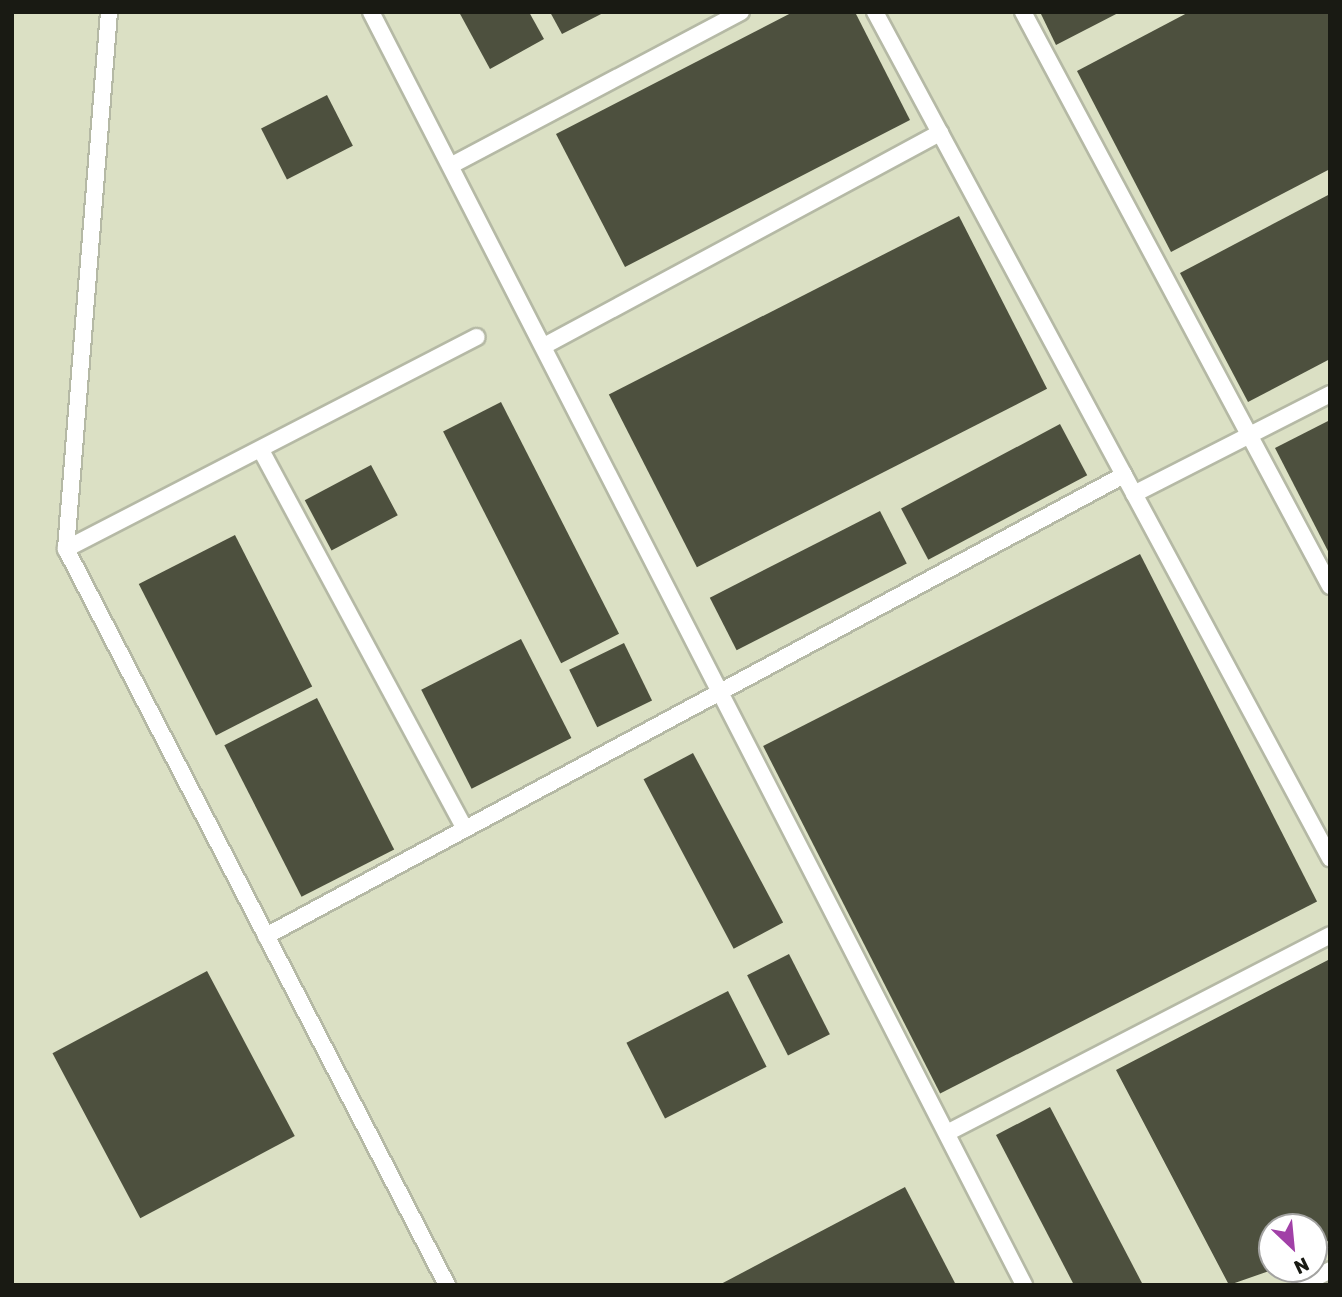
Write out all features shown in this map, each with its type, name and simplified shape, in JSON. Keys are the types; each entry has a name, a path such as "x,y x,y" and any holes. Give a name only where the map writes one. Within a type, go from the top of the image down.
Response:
{"lane":[{"path":"109,12 66,549 447,1285"},
{"path":"371,12 452,165 1024,1285"},
{"path":"452,165 741,12"},
{"path":"876,12 1330,859"},
{"path":"1023,12 1330,586"},
{"path":"544,346 940,133"},
{"path":"66,549 262,452 477,337"},
{"path":"1134,494 1330,394"},
{"path":"262,452 465,829"},
{"path":"266,936 1124,475"},
{"path":"947,1133 1330,935"},
{"path":"1301,1285 1330,1270"}],"shaded area":[{"path":"12,12 1330,12 1330,1285 12,1285"}],"building":[{"path":"459,12 529,12 544,39 490,69"},
{"path":"550,12 605,12 562,34"},
{"path":"793,12 855,12 910,120 625,267 556,134"},
{"path":"1040,12 1120,12 1056,45"},
{"path":"1189,12 1330,12 1330,169 1171,252 1077,71"},
{"path":"327,95 353,146 287,179 261,129"},
{"path":"1330,194 1330,359 1248,402 1180,273"},
{"path":"959,216 1047,389 697,567 609,394"},
{"path":"501,402 619,634 561,663 443,432"},
{"path":"1330,420 1330,555 1275,448"},
{"path":"1060,424 1087,475 928,560 901,509"},
{"path":"371,465 398,515 332,551 305,500"},
{"path":"880,511 907,564 737,650 710,598"},
{"path":"235,535 312,686 216,736 139,584"},
{"path":"1140,554 1317,901 940,1094 763,746"},
{"path":"521,639 571,738 472,789 421,690"},
{"path":"624,643 652,701 597,727 569,670"},
{"path":"317,698 394,849 302,897 224,745"},
{"path":"693,753 783,923 734,949 644,779"},
{"path":"789,954 830,1034 788,1056 747,975"},
{"path":"1330,959 1330,1240 1328,1241 1328,1213 1258,1213 1258,1275 1229,1285 1116,1070"},
{"path":"207,971 295,1136 140,1218 52,1053"},
{"path":"728,991 767,1067 665,1118 626,1043"},
{"path":"1050,1107 1143,1285 1074,1285 996,1135"},
{"path":"905,1187 956,1285 719,1285"}]}
